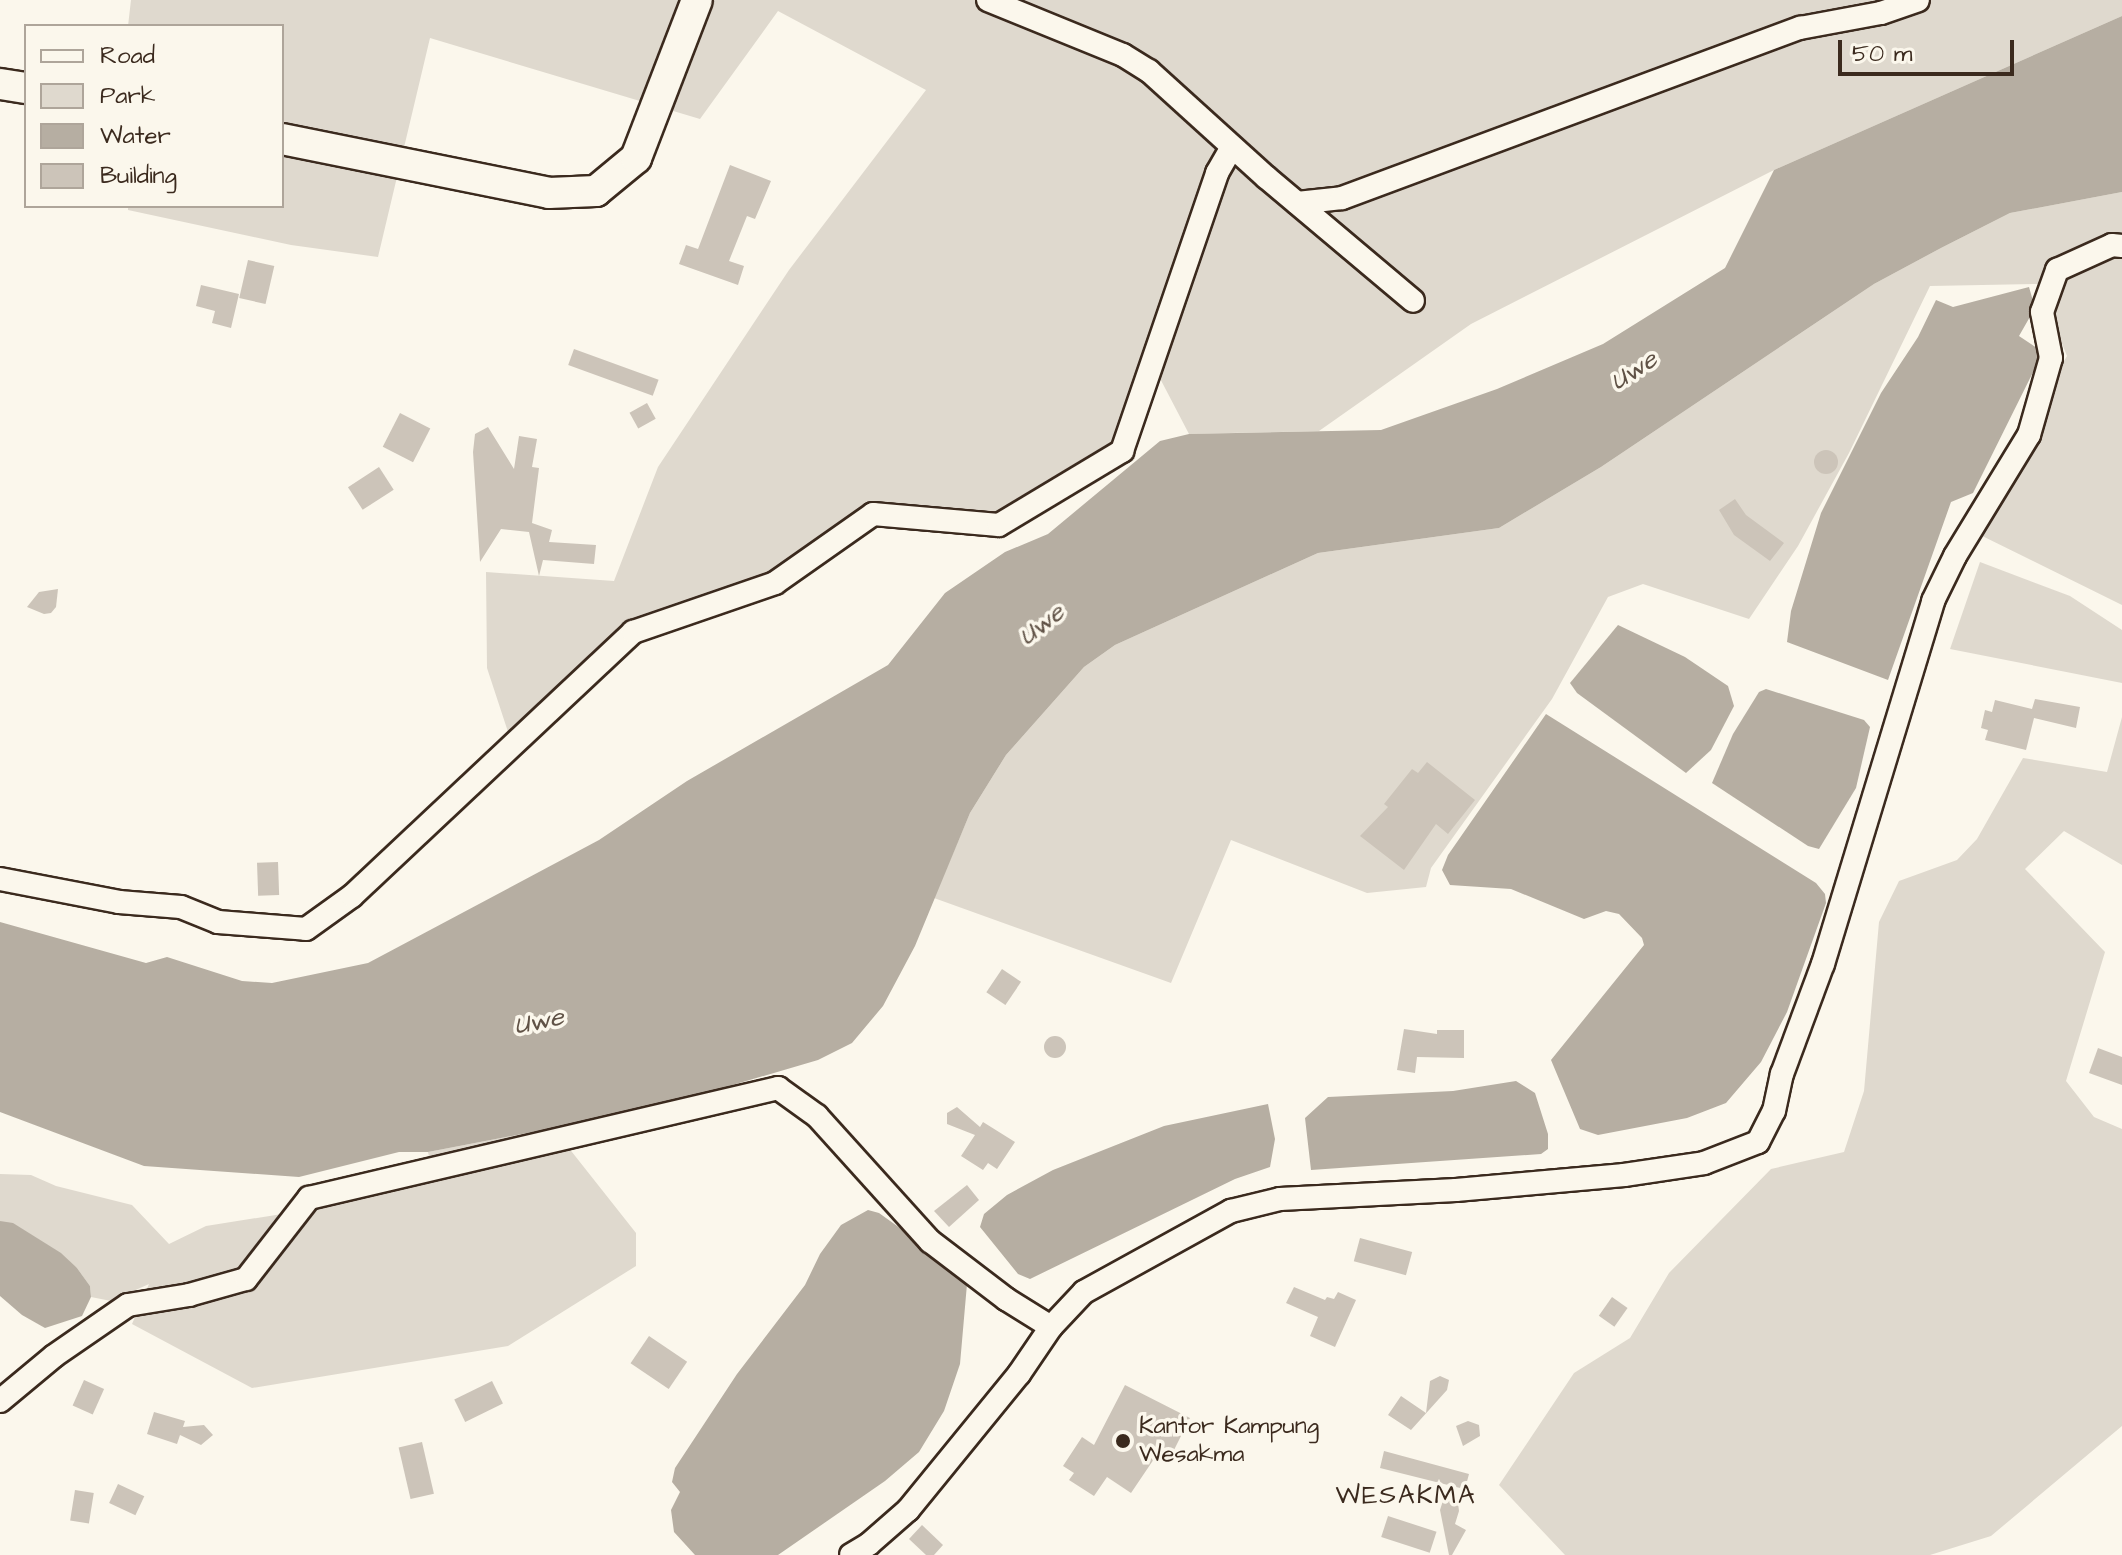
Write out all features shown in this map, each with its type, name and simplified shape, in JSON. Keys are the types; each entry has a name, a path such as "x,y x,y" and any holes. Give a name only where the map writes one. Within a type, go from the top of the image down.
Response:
{"main road":[{"path":"284,139 549,193 596,191 636,158 697,0"},
{"path":"0,84 24,88"}],"street":[{"path":"988,0 1136,63 1413,301"},
{"path":"1297,203 1342,198 1800,28 1881,13 1918,0"},
{"path":"0,879 119,902 181,907 218,922 306,929 352,896 633,632 775,583 873,514 999,525 1122,451 1217,173 1232,147"},
{"path":"851,1555 869,1544 908,1510 1019,1374 1051,1327 1084,1292 1231,1211 1280,1199 1456,1190 1624,1175 1704,1163 1758,1142 1774,1111 1782,1074 1823,964 1933,601 1955,556 2029,435 2051,358 2042,312 2057,270 2112,245 2122,246"},
{"path":"0,1401 54,1356 128,1305 189,1295 246,1279 309,1198 778,1088 817,1116 930,1241 1006,1299 1051,1327"}],"green space":[{"path":"131,0 2122,0 2122,16 1774,170 1471,324 1319,431 1189,434 1153,365 1122,451 999,525 872,515 775,583 633,632 513,747 487,668 486,572 614,581 658,467 789,270 926,90 778,11 700,119 430,38 378,257 291,245 128,210 284,208 284,24 128,24"},
{"path":"2122,192 2122,605 1964,527 2067,356 2038,284 1930,286 1849,453 1798,546 1749,619 1643,584 1608,597 1552,699 1431,868 1426,887 1367,893 1231,840 1171,983 934,898 970,813 1006,755 1084,667 1115,645 1318,553 1499,528 1601,467 1874,284 2010,213"},
{"path":"1980,562 2070,596 2122,630 2122,683 1950,649"},
{"path":"2122,717 2122,865 2064,831 2025,869 2105,952 2066,1081 2094,1117 2122,1129 2122,1426 1991,1536 1930,1555 1565,1555 1499,1485 1574,1373 1630,1338 1669,1273 1771,1169 1844,1152 1864,1091 1879,922 1899,881 1957,860 1977,839 2023,758 2107,772"},
{"path":"553,1128 636,1233 636,1266 508,1346 252,1388 132,1324 149,1284 111,1301 91,1297 90,1286 77,1268 0,1221 0,1174 31,1175 56,1186 132,1205 169,1244 206,1226 282,1214 350,1189 434,1178 428,1152"}],"water":[{"name":"Uwe","path":"2122,16 2122,192 2010,213 1874,284 1601,467 1499,528 1318,553 1115,645 1084,667 1006,755 970,813 915,946 883,1006 852,1043 818,1060 712,1091 553,1128 428,1152 399,1152 299,1177 144,1166 0,1112 0,922 146,963 167,957 242,981 272,983 368,963 599,840 687,781 888,665 945,593 1005,552 1048,534 1160,441 1189,434 1381,430 1497,389 1603,344 1725,268 1774,170"},
{"path":"2029,287 2035,308 2019,336 2043,352 1973,493 1951,502 1888,680 1787,642 1791,611 1821,513 1881,393 1918,337 1936,300 1953,307"},
{"path":"1618,625 1685,657 1728,686 1734,706 1711,750 1686,773 1577,693 1570,683"},
{"path":"1766,689 1864,720 1870,727 1856,788 1819,849 1808,846 1712,783 1733,734 1759,692"},
{"path":"1546,714 1816,883 1825,894 1826,903 1787,1012 1761,1062 1726,1103 1687,1118 1598,1135 1580,1129 1551,1060 1644,945 1642,938 1619,914 1606,911 1584,919 1511,889 1450,885 1442,870 1448,855"},
{"path":"1516,1081 1535,1093 1548,1134 1548,1149 1541,1154 1311,1170 1305,1118 1328,1097 1453,1091"},
{"path":"1268,1104 1275,1139 1270,1167 1235,1179 1030,1279 1018,1274 980,1227 984,1214 1007,1195 1053,1170 1164,1126"},
{"path":"868,1210 879,1213 964,1274 967,1284 960,1364 944,1411 919,1452 885,1481 778,1555 695,1555 674,1532 671,1510 680,1492 672,1482 675,1468 737,1374 805,1285 820,1254 841,1225"},
{"path":"0,1221 13,1223 61,1253 77,1268 90,1286 91,1297 82,1316 45,1328 22,1315 0,1296"}],"building":[{"path":"730,165 771,181 755,219 747,216 729,261 744,266 738,285 679,264 686,245 698,249"},
{"path":"248,260 274,266 266,304 239,298"},
{"path":"201,285 239,294 231,328 212,323 215,311 196,306"},
{"path":"574,349 659,380 653,396 568,365"},
{"path":"647,403 656,419 638,428 630,413"},
{"path":"400,413 430,428 413,462 383,447"},
{"path":"488,427 514,469 519,436 537,439 532,467 539,468 532,523 552,530 549,542 596,545 594,564 543,560 539,576 529,532 501,529 480,562 473,452 475,434"},
{"path":"1826,450 1834,454 1838,462 1834,470 1826,474 1818,470 1814,462 1818,454"},
{"path":"379,467 394,490 363,510 348,487"},
{"path":"1735,499 1746,515 1784,543 1770,561 1734,535 1719,510"},
{"path":"58,589 56,607 51,613 44,614 27,607 39,592"},
{"path":"2035,699 2080,707 2076,728 2034,718 2026,750 1985,740 1988,730 1981,728 1985,710 1992,712 1995,700 2032,709"},
{"path":"1427,762 1475,800 1448,834 1436,824 1404,870 1360,836 1388,807 1384,804 1412,769 1418,773"},
{"path":"278,862 279,895 258,896 257,863"},
{"path":"1002,969 1021,982 1005,1005 986,992"},
{"path":"1404,1029 1437,1034 1437,1030 1464,1030 1464,1058 1417,1057 1415,1073 1397,1070"},
{"path":"1055,1036 1066,1047 1055,1058 1044,1047"},
{"path":"2098,1048 2122,1057 2122,1085 2089,1073"},
{"path":"957,1107 980,1127 983,1122 1015,1142 997,1169 988,1163 983,1170 961,1156 975,1135 947,1124 947,1113"},
{"path":"967,1185 979,1200 949,1227 934,1211"},
{"path":"1360,1238 1412,1252 1406,1275 1354,1261"},
{"path":"1294,1287 1325,1300 1327,1297 1334,1299 1338,1292 1356,1300 1335,1347 1310,1336 1318,1317 1286,1303"},
{"path":"1612,1297 1628,1308 1614,1327 1599,1316"},
{"path":"649,1336 687,1362 669,1389 631,1363"},
{"path":"1440,1376 1449,1380 1447,1390 1411,1430 1388,1415 1401,1396 1426,1413 1430,1381"},
{"path":"84,1380 104,1389 93,1415 73,1406"},
{"path":"492,1381 503,1403 465,1422 454,1399"},
{"path":"1125,1385 1190,1418 1168,1462 1156,1456 1131,1493 1107,1477 1094,1496 1069,1480 1074,1473 1063,1466 1082,1437 1094,1445"},
{"path":"154,1412 185,1421 183,1427 204,1425 213,1435 201,1445 180,1435 177,1444 147,1434"},
{"path":"1468,1421 1479,1425 1480,1436 1463,1446 1456,1426"},
{"path":"422,1442 434,1494 411,1499 399,1447"},
{"path":"1384,1451 1469,1474 1465,1489 1456,1487 1459,1511 1455,1524 1466,1530 1452,1555 1449,1555 1440,1510 1448,1485 1380,1468"},
{"path":"118,1484 144,1496 135,1515 109,1503"},
{"path":"75,1490 94,1493 89,1524 70,1521"},
{"path":"1388,1516 1437,1532 1430,1553 1381,1537"},
{"path":"922,1525 943,1545 934,1555 926,1555 909,1539"}],"place":[{"name":"Kantor Kampung Wesakma","path":"1123,1441"}],"district":[{"name":"WESAKMA","path":"1406,1496"}]}
